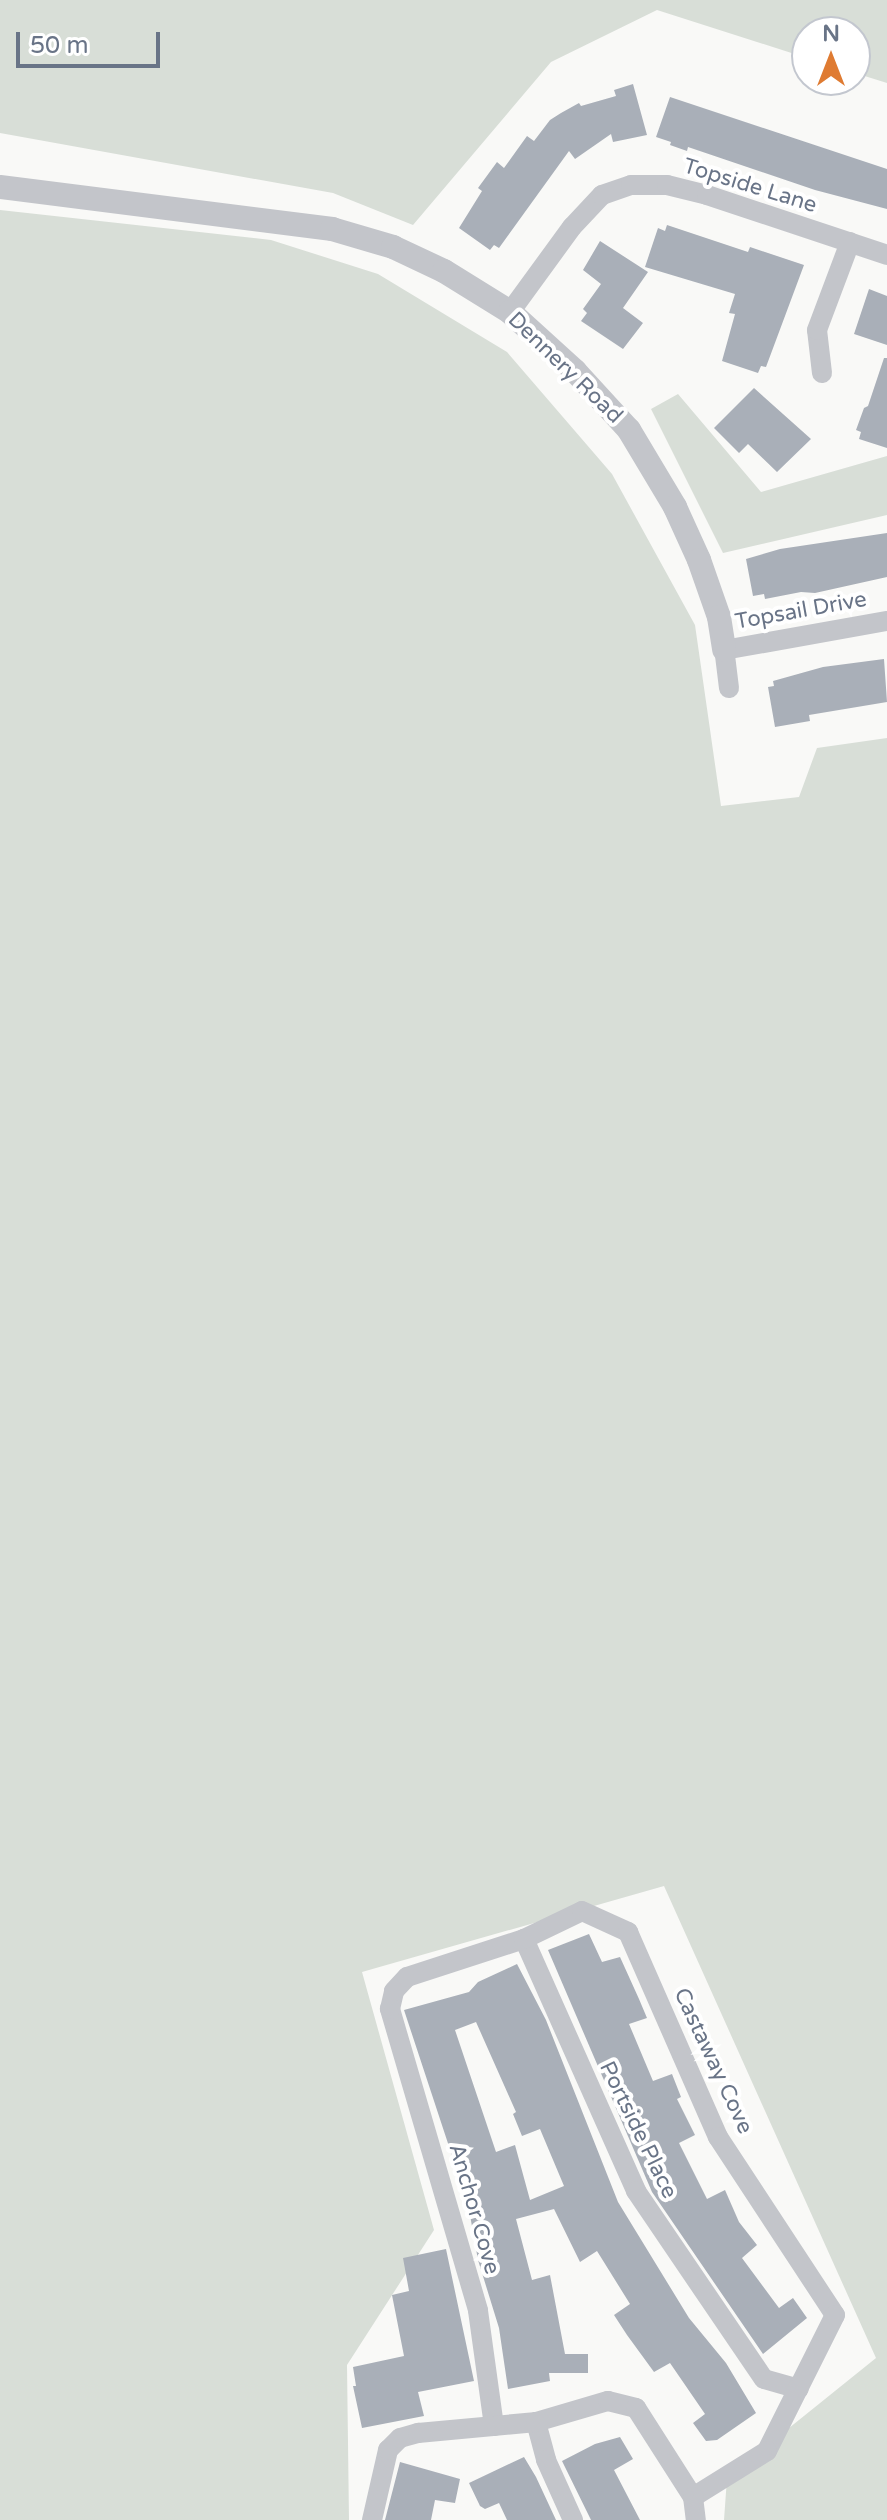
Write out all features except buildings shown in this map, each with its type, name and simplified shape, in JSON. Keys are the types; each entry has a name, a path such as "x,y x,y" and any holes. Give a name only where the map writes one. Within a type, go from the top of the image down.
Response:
{"street":[{"name":"Topside Lane","path":"510,312 572,227 602,195 631,185 667,185 707,195 887,255"},
{"name":"Dennery Road","path":"0,187 332,229 393,247 444,271 510,312 575,371 629,430 675,507 699,560 719,617 729,688"},
{"path":"822,373 817,330 850,242"},
{"name":"Topsail Drive","path":"724,650 887,621"},
{"name":"Castaway Cove","path":"390,2009 394,1991 407,1977 524,1939 582,1911 628,1932 718,2137 835,2315 767,2451 693,2497"},
{"name":"Portside Place","path":"524,1939 636,2191 764,2379 799,2389"},
{"name":"Anchor Cove","path":"390,2009 478,2310 494,2426"},
{"path":"372,2520 388,2450 400,2438 418,2433 536,2422 608,2401 636,2408 693,2497 696,2520"},
{"path":"536,2422 546,2460 573,2520"}],"shaded area":[{"path":"0,0 887,0 887,83 871,78 871,16 791,16 791,53 657,10 551,62 413,225 333,193 0,133"},
{"path":"0,210 271,240 378,274 507,352 612,474 695,625 721,806 799,797 817,748 887,738 887,2520 724,2520 727,2478 876,2358 664,1886 362,1972 434,2230 347,2365 349,2520 0,2520"},
{"path":"678,394 761,492 887,456 887,515 723,553 651,409"}]}
